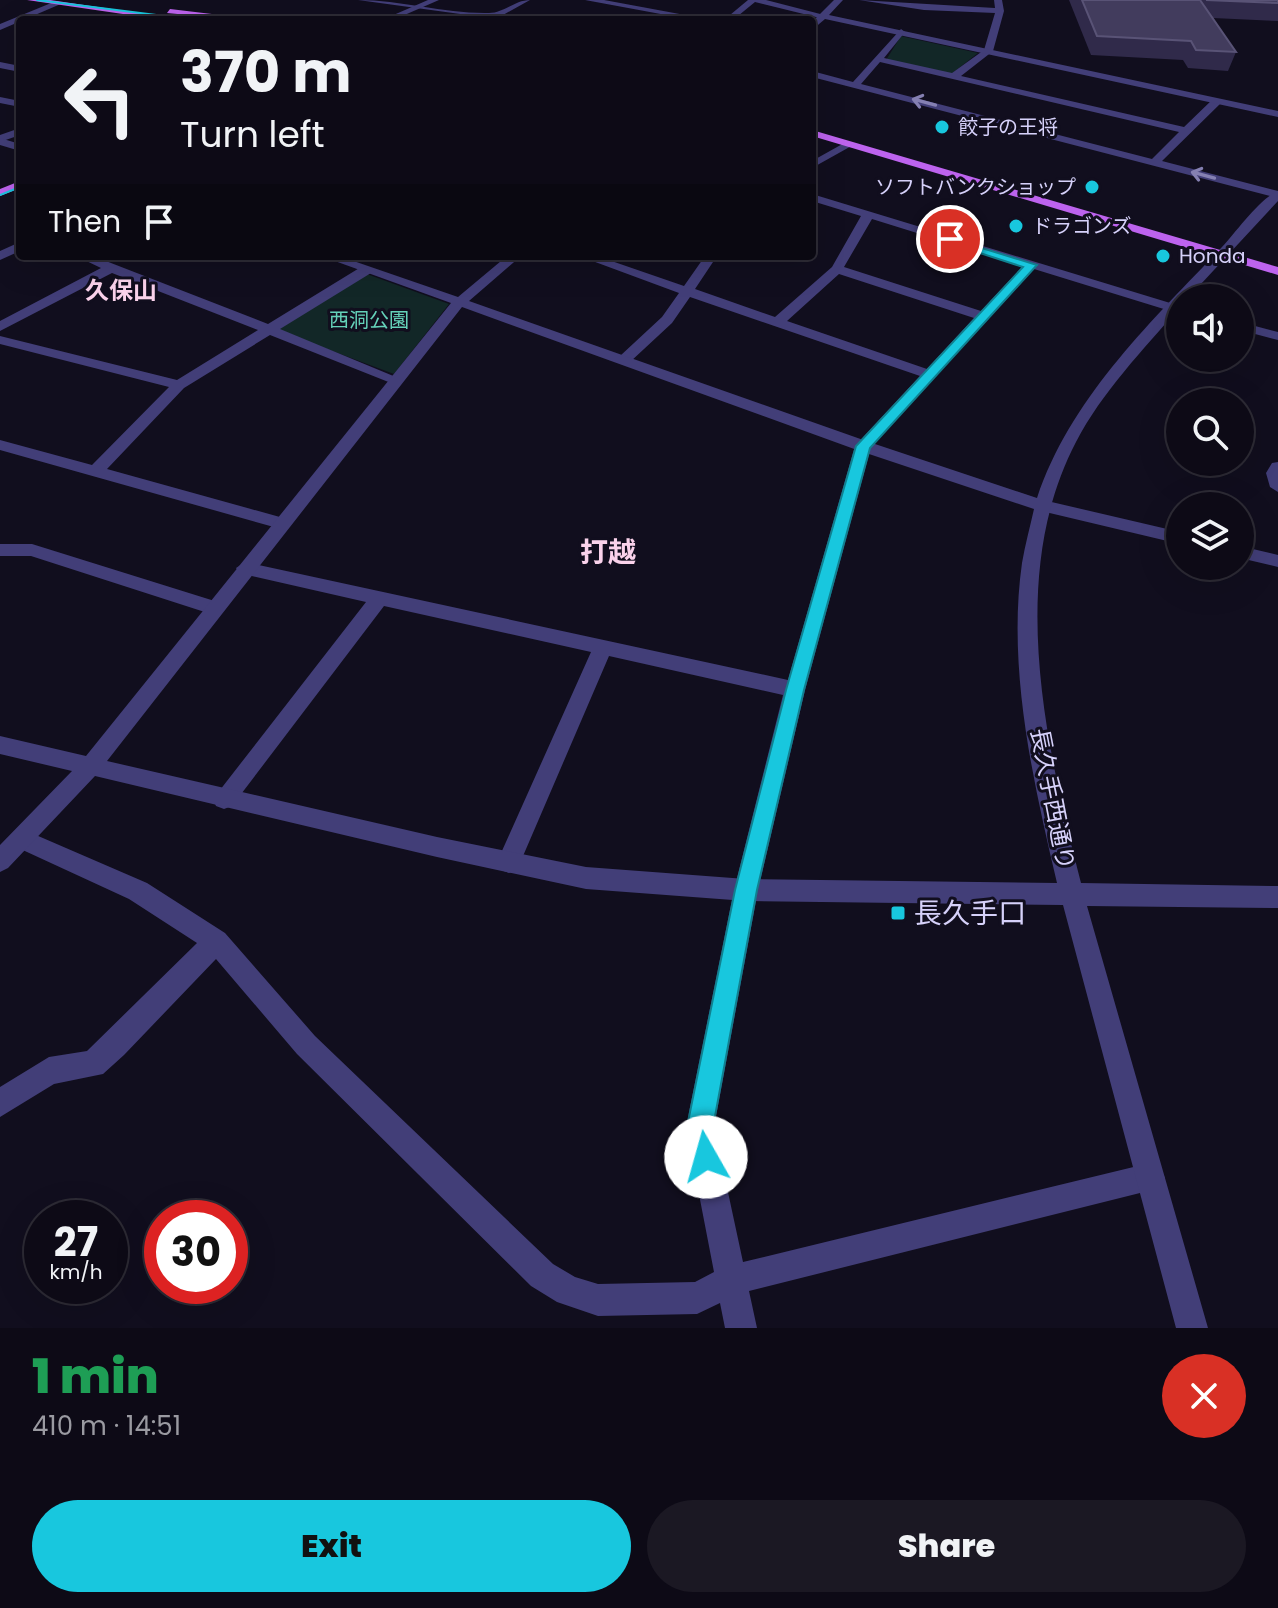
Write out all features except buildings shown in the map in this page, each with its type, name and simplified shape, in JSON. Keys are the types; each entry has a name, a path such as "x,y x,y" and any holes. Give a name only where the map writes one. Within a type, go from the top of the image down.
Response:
{"main road":[{"path":"31,0 154,16"},
{"path":"87,0 207,16"},
{"path":"816,125 1224,250 1278,271"},
{"path":"816,134 1224,250 1278,260"}],"street":[{"path":"362,0 493,16 526,0"},
{"path":"405,16 437,0"},
{"path":"589,0 684,16"},
{"path":"733,16 754,0 1278,114"},
{"path":"816,23 839,0"},
{"path":"863,0 1000,11"},
{"path":"953,77 988,51 1000,11 998,0"},
{"path":"34,16 59,3"},
{"path":"397,16 420,8"},
{"path":"856,84 901,32"},
{"path":"878,59 1186,131"},
{"path":"816,75 1278,195"},
{"path":"1154,163 1217,101"},
{"path":"816,163 850,144"},
{"name":"長久手西通り","path":"1195,284 1278,195"},
{"path":"816,198 1031,265 1166,301"},
{"path":"779,321 837,269 869,213"},
{"path":"92,260 396,380"},
{"path":"338,260 625,359 863,446 1043,506 1166,535"},
{"path":"0,861 89,768 458,303 510,260"},
{"path":"597,260 928,374"},
{"path":"625,359 667,320 708,260"},
{"path":"741,1328 700,1127 746,890 795,690 863,446 1031,265"},
{"path":"0,327 111,268"},
{"path":"837,269 982,316"},
{"path":"95,472 179,385 366,270"},
{"name":"長久手西通り","path":"1166,318 1094,402 1070,437 1043,506 1031,570 1028,632 1045,773 1071,893 1192,1328"},
{"path":"1254,330 1278,336"},
{"path":"0,340 179,385"},
{"path":"0,445 281,523"},
{"path":"1278,467 1274,473 1278,487"},
{"path":"0,550 32,550 214,608"},
{"path":"1254,555 1278,561"},
{"path":"245,568 795,690"},
{"path":"224,799 379,598"},
{"path":"509,862 603,647"},
{"path":"0,745 224,799 586,878 746,890 1278,897"},
{"path":"22,839 138,891 216,941 306,1045 542,1275 568,1291 598,1300 697,1298 731,1280 1150,1178"},
{"path":"0,1103 49,1071 93,1064 115,1046 216,941"}],"green space":[{"path":"901,36 978,53 950,75 886,60"},
{"name":"西洞公園","path":"364,273 449,304 394,374 276,330"}],"tram line":[{"path":"37,0 164,16"},
{"path":"0,195 16,189"}],"place":[{"name":"餃子の王将","path":"942,127"},
{"name":"ソフトバンクショップ","path":"1092,187"},
{"name":"ドラゴンズ","path":"1016,226"},
{"name":"Honda","path":"1163,256"},
{"name":"長久手口","path":"898,913"}],"district":[{"name":"久保山","path":"121,290"},
{"name":"打越","path":"608,552"}],"route":[{"path":"706,1157 700,1127 746,890 795,690 863,446 1031,265 950,239"}]}
